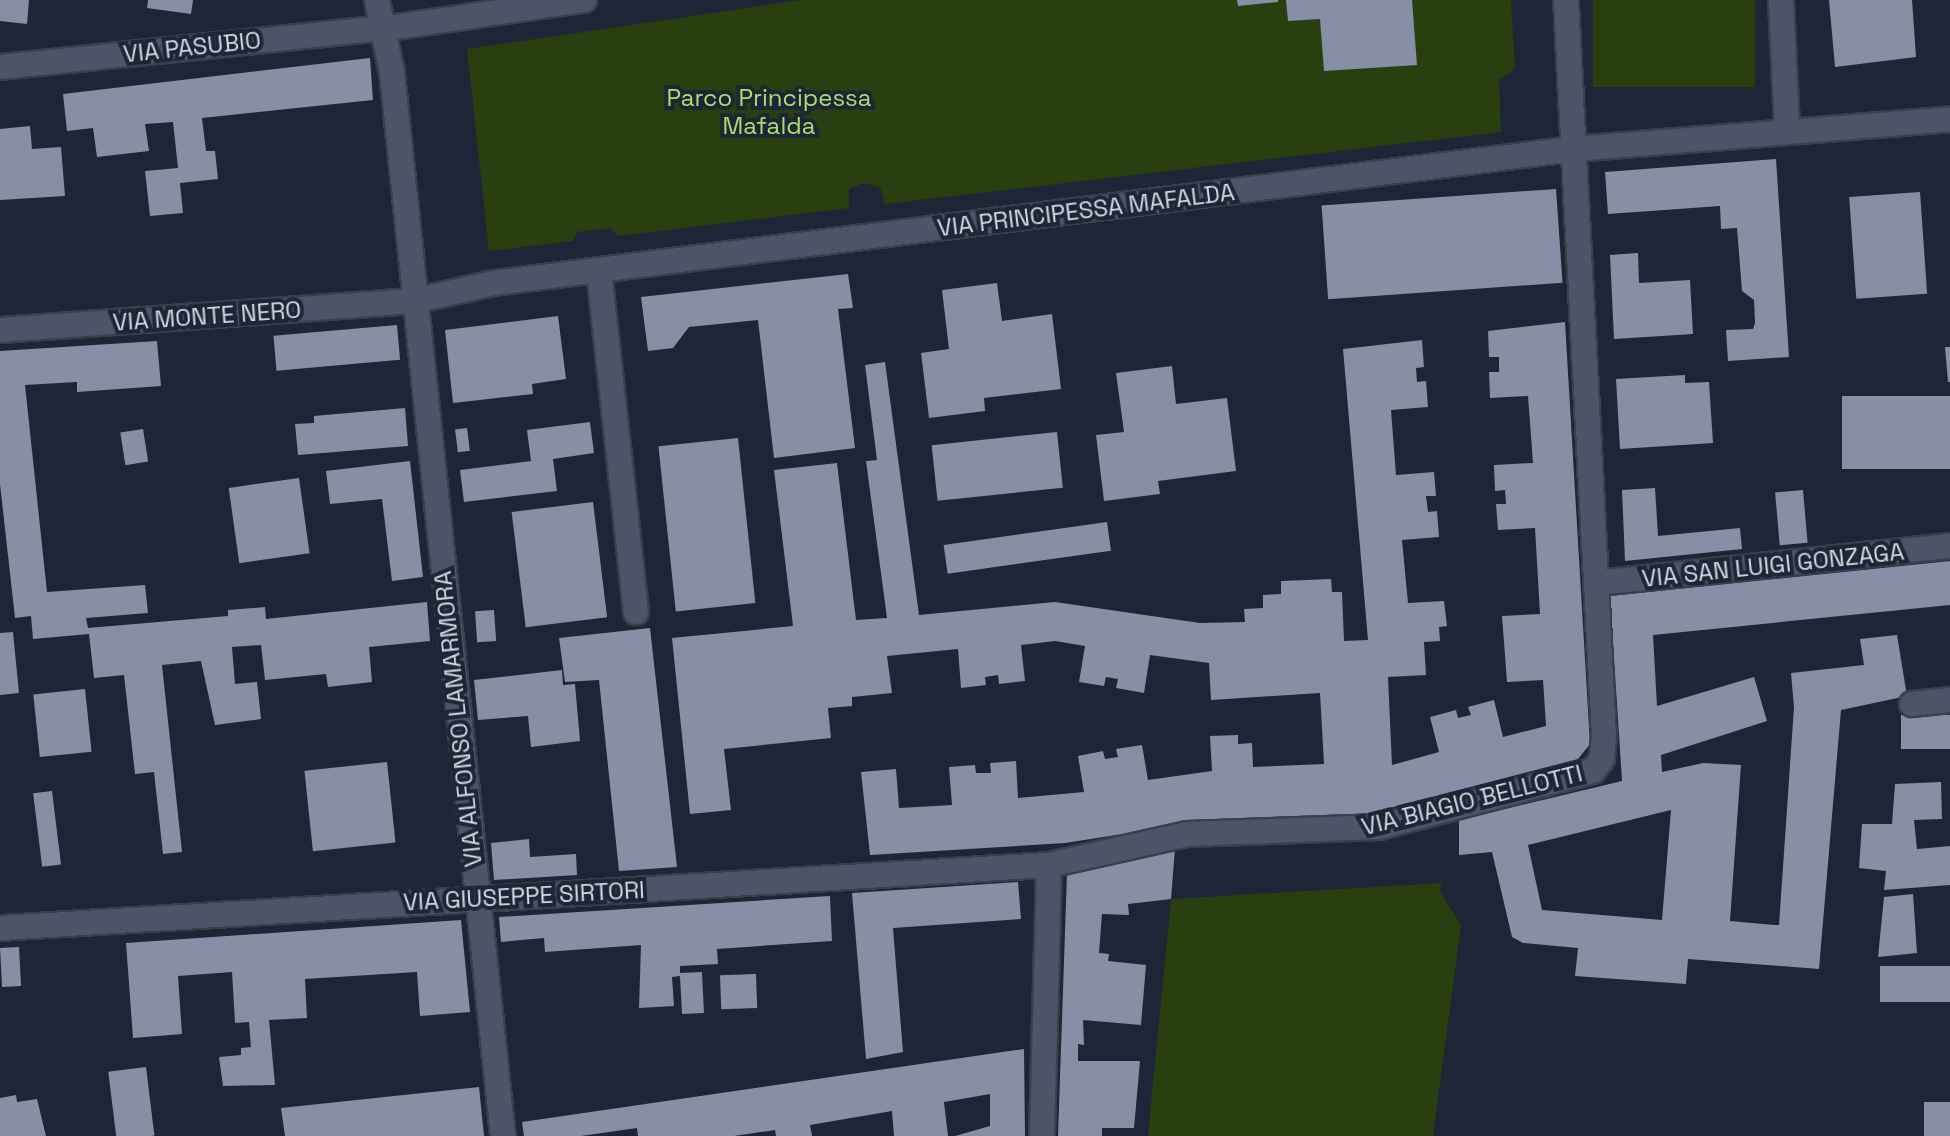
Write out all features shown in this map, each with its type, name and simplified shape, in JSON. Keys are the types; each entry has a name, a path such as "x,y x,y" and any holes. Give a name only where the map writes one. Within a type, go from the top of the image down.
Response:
{"street":[{"path":"377,0 383,28"},
{"name":"VIA PASUBIO","path":"0,67 383,28 584,0"},
{"name":"VIA BIAGIO BELLOTTI","path":"1049,865 1188,834 1380,827 1593,771 1604,751 1566,0"},
{"path":"1781,0 1787,129"},
{"name":"VIA ALFONSO LAMARMORA","path":"383,28 503,1136"},
{"name":"VIA PRINCIPESSA MAFALDA","path":"414,301 494,283 1573,149 1787,129 1950,119"},
{"path":"599,271 636,612"},
{"name":"VIA MONTE NERO","path":"0,330 414,301"},
{"name":"VIA SAN LUIGI GONZAGA","path":"1597,583 1950,546"},
{"path":"1912,704 1950,700"},
{"path":"1042,1136 1049,865"},
{"name":"VIA GIUSEPPE SIRTORI","path":"0,928 1049,865"}],"green space":[{"name":"Parco Principessa Mafalda","path":"802,0 1511,0 1515,68 1499,80 1501,132 885,204 880,187 863,183 849,189 849,208 618,236 611,228 577,232 573,241 489,251 467,49"},
{"path":"1593,0 1755,0 1755,87 1593,87"},
{"path":"1441,883 1440,892 1461,925 1433,1136 1148,1136 1171,899"}],"building":[{"path":"0,0 29,0 27,24 0,21"},
{"path":"148,0 193,0 191,14 147,8"},
{"path":"1237,0 1278,0 1278,2 1238,6"},
{"path":"1286,0 1412,0 1417,65 1324,71 1320,19 1288,21"},
{"path":"1829,0 1912,0 1916,57 1835,67"},
{"path":"370,58 373,100 202,118 206,151 215,151 218,179 180,183 183,213 150,216 145,171 178,168 173,122 145,124 149,151 97,157 93,128 67,131 63,94"},
{"path":"30,126 32,149 61,147 65,196 0,200 0,129"},
{"path":"1776,159 1789,357 1728,361 1726,330 1753,329 1755,323 1754,300 1742,291 1737,228 1721,229 1720,206 1608,214 1605,172"},
{"path":"1556,189 1563,283 1328,299 1322,205"},
{"path":"1920,192 1927,294 1856,299 1849,197"},
{"path":"1638,253 1639,283 1690,280 1693,334 1614,339 1610,255"},
{"path":"848,274 853,308 838,309 855,448 774,458 758,320 689,327 673,348 648,351 641,297"},
{"path":"997,283 1002,321 1052,314 1061,389 984,398 985,411 929,418 921,353 949,349 942,290"},
{"path":"558,316 566,379 532,384 533,394 453,403 445,330"},
{"path":"1565,322 1590,744 1578,759 1351,818 1219,819 1065,843 870,855 861,772 896,769 899,808 952,805 949,767 975,765 976,773 991,773 990,763 1016,761 1018,798 1084,792 1078,756 1103,751 1105,759 1118,757 1116,749 1142,745 1148,780 1212,771 1210,736 1238,735 1238,744 1252,743 1253,767 1324,764 1320,693 1211,700 1209,663 1150,655 1144,693 1116,688 1118,679 1106,677 1104,686 1079,682 1085,646 1055,641 1021,645 1025,681 999,684 998,675 985,677 986,685 961,688 958,649 887,656 892,693 852,697 852,706 828,708 831,738 724,749 731,810 690,814 672,638 793,626 774,470 837,463 856,620 887,618 866,461 877,460 865,365 885,362 919,615 1055,602 1200,623 1245,622 1244,609 1263,608 1263,595 1281,594 1281,581 1331,579 1332,592 1342,592 1344,641 1368,640 1343,349 1422,340 1424,367 1416,368 1417,382 1426,381 1428,407 1391,410 1396,475 1434,472 1436,496 1426,496 1428,512 1437,511 1439,537 1402,540 1408,603 1444,601 1447,626 1439,627 1440,641 1424,642 1426,675 1388,677 1392,765 1439,752 1430,717 1456,710 1458,718 1471,715 1468,707 1494,700 1503,737 1546,726 1543,680 1507,682 1502,616 1540,614 1535,528 1498,530 1496,504 1506,504 1505,490 1495,491 1494,465 1533,463 1528,396 1490,398 1489,372 1499,372 1499,357 1489,357 1488,331"},
{"path":"397,325 400,360 277,371 273,336"},
{"path":"157,341 161,386 77,392 77,382 25,385 47,592 145,585 148,613 86,618 88,628 228,616 228,610 265,607 266,619 427,602 430,641 369,647 372,682 328,687 326,674 265,680 261,645 232,647 235,684 257,682 261,719 215,725 201,661 162,665 182,852 163,854 154,772 135,774 124,675 94,678 89,634 33,639 31,616 15,618 0,484 0,351"},
{"path":"1945,347 1950,347 1950,382 1948,382"},
{"path":"1172,366 1176,404 1227,398 1236,471 1158,481 1160,494 1104,501 1096,435 1124,432 1116,373"},
{"path":"1685,375 1685,383 1709,382 1713,443 1620,449 1616,379"},
{"path":"1842,396 1950,396 1950,469 1842,469"},
{"path":"405,408 408,446 298,455 295,424 314,423 314,416"},
{"path":"590,422 594,453 553,459 557,491 464,502 460,470 531,461 527,430"},
{"path":"467,428 470,451 458,452 455,429"},
{"path":"143,429 148,462 125,465 120,433"},
{"path":"1057,432 1063,488 938,501 932,445"},
{"path":"738,438 755,603 676,611 658,446"},
{"path":"410,461 423,577 392,581 382,499 330,504 326,471"},
{"path":"299,478 310,553 239,563 229,488"},
{"path":"1655,488 1658,536 1740,528 1742,549 1625,561 1622,490"},
{"path":"1803,490 1808,543 1780,545 1775,492"},
{"path":"593,502 607,617 526,627 512,512"},
{"path":"1107,522 1111,551 948,574 944,545"},
{"path":"1950,561 1950,605 1653,635 1657,706 1754,677 1767,721 1661,755 1662,772 1703,763 1741,765 1730,921 1779,925 1794,707 1791,673 1864,665 1860,639 1897,635 1907,696 1841,710 1819,969 1688,959 1686,984 1575,976 1578,948 1523,943 1512,937 1492,852 1459,855 1459,820 1622,781 1610,596","holes":["1671,810 1662,920 1542,910 1528,845"]},
{"path":"494,610 496,641 477,642 475,611"},
{"path":"650,628 677,867 619,871 599,680 565,682 559,638"},
{"path":"13,632 19,693 0,695 0,633"},
{"path":"562,670 563,685 575,684 580,741 531,747 528,716 478,720 474,680"},
{"path":"85,689 92,752 40,757 33,694"},
{"path":"1901,715 1950,715 1950,749 1901,749"},
{"path":"387,762 395,843 313,851 304,771"},
{"path":"1941,782 1942,819 1914,820 1917,849 1950,846 1950,885 1884,890 1886,871 1859,868 1862,824 1892,824 1895,784"},
{"path":"52,791 61,864 42,867 33,793"},
{"path":"529,839 530,857 576,854 577,875 494,880 491,843"},
{"path":"1175,848 1171,899 1128,904 1129,915 1102,914 1099,953 1109,954 1108,961 1146,965 1141,1025 1083,1020 1084,1045 1078,1044 1078,1061 1140,1061 1134,1128 1102,1128 1102,1136 1058,1136 1067,873"},
{"path":"1018,882 1021,919 893,928 903,1052 866,1059 852,893"},
{"path":"1913,894 1917,953 1878,957 1884,897"},
{"path":"830,896 832,941 717,949 718,964 680,966 680,973 702,972 704,1013 682,1014 680,976 672,977 674,1006 639,1008 641,945 545,952 544,938 501,942 499,917"},
{"path":"461,920 470,1012 420,1016 417,972 305,979 307,1018 269,1020 275,1085 223,1086 219,1057 241,1055 241,1048 251,1047 249,1022 235,1023 232,972 178,976 182,1034 133,1038 126,943"},
{"path":"19,947 21,986 2,987 0,948"},
{"path":"1880,966 1950,966 1950,1002 1880,1002"},
{"path":"756,974 757,1008 721,1009 720,975"},
{"path":"1024,1049 1025,1136 955,1136 990,1126 990,1094 944,1102 948,1136 894,1136 892,1111 810,1125 812,1136 776,1136 775,1130 734,1136 638,1136 637,1128 581,1136 524,1136 522,1122"},
{"path":"146,1067 154,1135 116,1136 108,1072"},
{"path":"479,1087 484,1136 285,1136 281,1108"},
{"path":"16,1095 17,1102 37,1099 46,1136 0,1136 0,1098"},
{"path":"1924,1102 1950,1102 1950,1136 1924,1136"}]}
